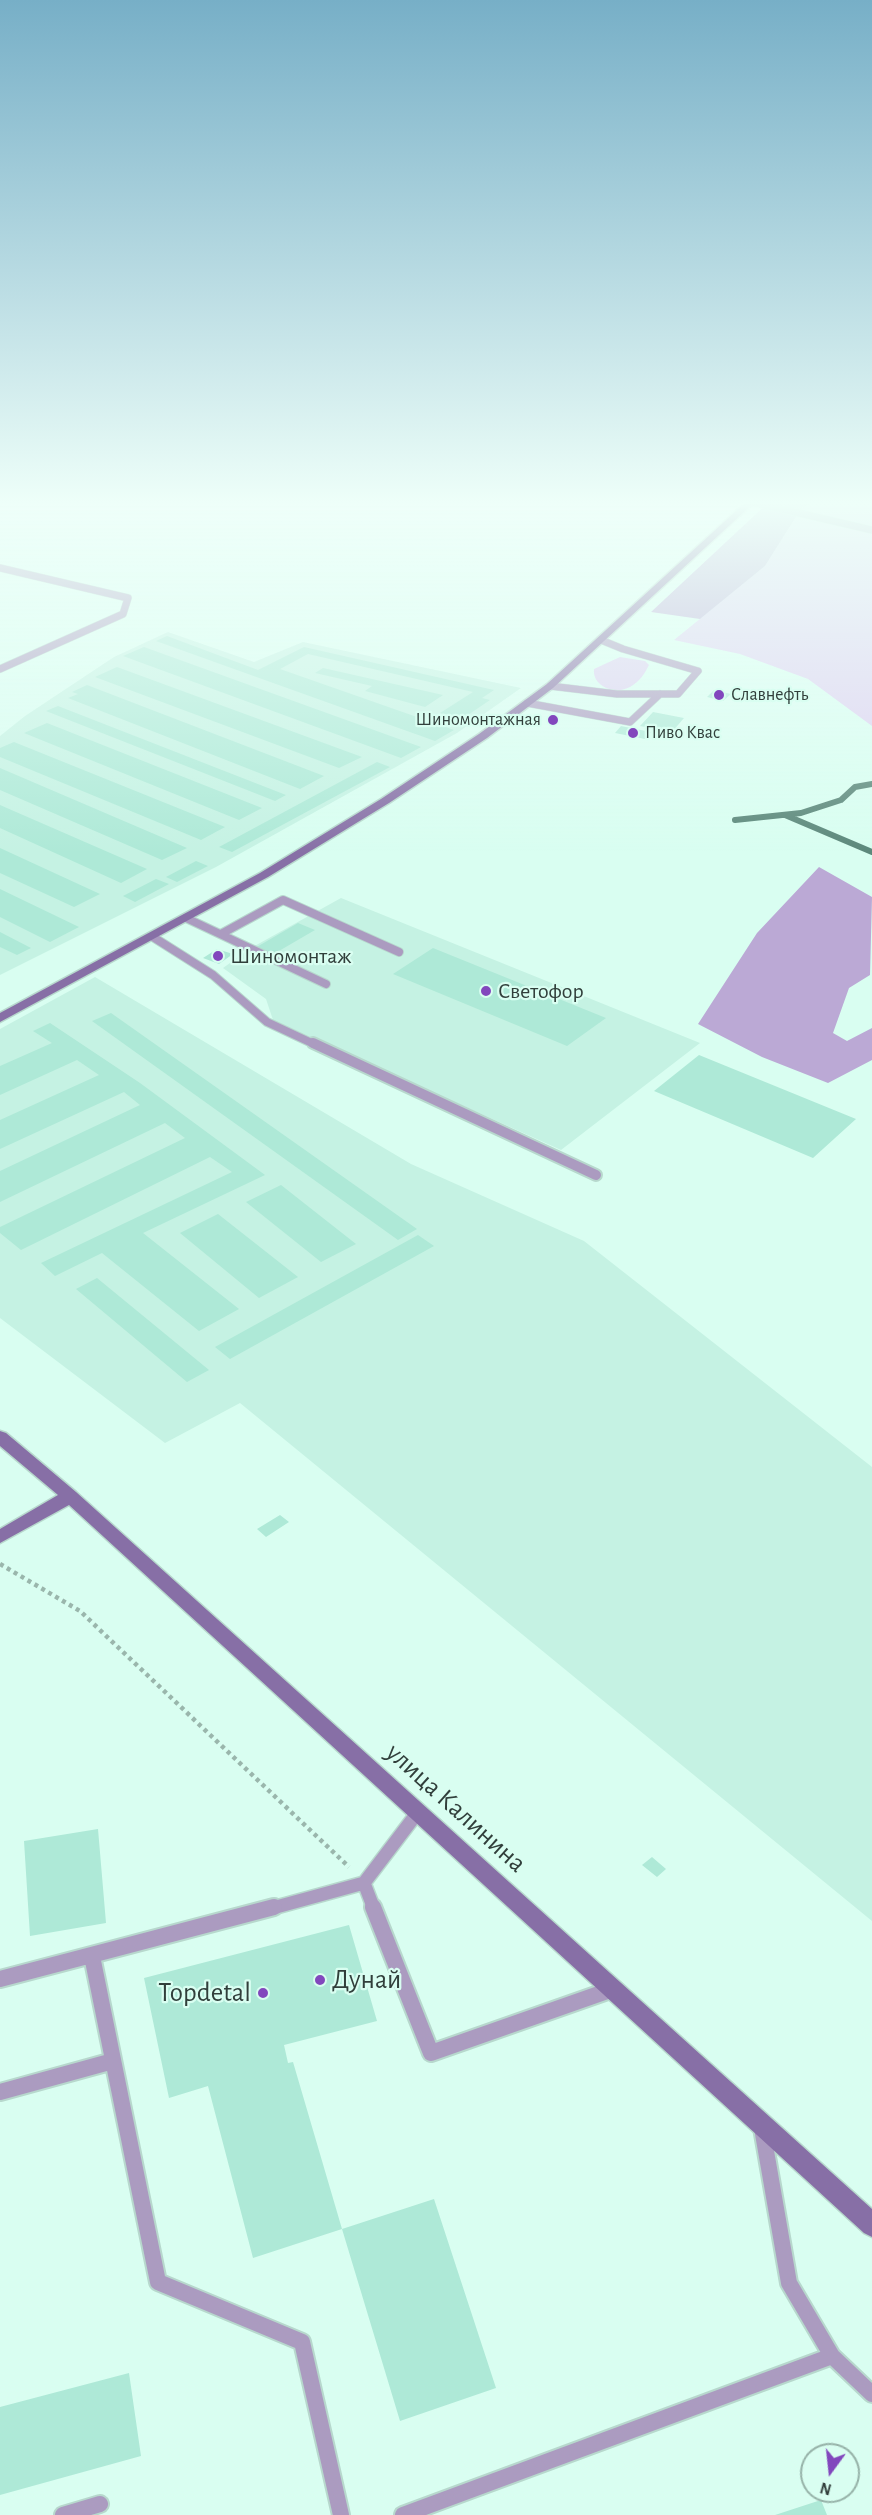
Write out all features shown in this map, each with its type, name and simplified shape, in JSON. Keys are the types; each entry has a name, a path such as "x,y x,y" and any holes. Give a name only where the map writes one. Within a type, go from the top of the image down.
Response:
{"main road":[{"path":"0,1018 264,875 385,801 483,736 550,686 626,617"},
{"name":"улица Калинина","path":"0,1437 70,1496 872,2225"},
{"path":"0,1537 70,1496"}],"lane":[{"path":"0,669 115,617"},
{"path":"550,686 617,694 678,694 698,671 623,649 601,640"},
{"path":"527,703 630,722 660,694"},
{"path":"220,934 283,900 399,952"},
{"path":"186,918 326,984"},
{"path":"153,937 178,949 234,990 267,1022 596,1175"},
{"path":"0,1979 364,1882 418,1812"},
{"path":"364,1882 430,2053 613,1989"},
{"path":"92,1956 158,2282 302,2342 341,2515"},
{"path":"0,2092 113,2061"},
{"path":"761,2124 789,2283 832,2356 872,2394"},
{"path":"403,2515 832,2356"},
{"path":"63,2515 100,2504"}],"path":[{"path":"0,1564 80,1611 364,1882"}],"shaded area":[{"path":"702,617 872,617 872,726 808,679 740,654 674,640"},
{"path":"168,632 254,662 303,642 521,688 457,733 216,867 0,975 0,736 25,716 114,657"},
{"path":"620,657 645,661 649,665 641,678 630,687 618,690 606,688 597,681 594,669"},
{"path":"819,867 872,897 870,975 849,988 833,1033 847,1041 872,1028 872,1060 828,1083 762,1057 698,1024 757,933"},
{"path":"341,898 700,1043 561,1150 273,1020 266,999 223,968 251,948"},
{"path":"95,977 411,1164 584,1241 872,1467 872,1921 240,1403 165,1443 0,1318 0,1029"}],"building":[{"path":"167,636 258,670 304,647 494,690 482,698 490,700 465,717 454,716 440,713 473,692 308,654 280,669 454,730 435,741 156,641"},
{"path":"144,647 421,747 401,758 123,656"},
{"path":"117,667 362,757 339,768 95,677"},
{"path":"323,668 443,695 425,707 365,691 372,686 315,673"},
{"path":"87,685 324,776 300,789 68,698 78,694 72,692"},
{"name":"Славнефть","path":"714,690 731,694 723,701 707,697"},
{"path":"58,706 286,795 275,801 46,711"},
{"path":"653,712 684,718 672,732 640,726"},
{"path":"47,723 262,808 239,820 24,733"},
{"name":"Пиво Квас","path":"621,726 651,732 645,739 615,733"},
{"path":"14,742 225,827 201,840 0,757 0,748"},
{"path":"377,762 390,767 232,852 219,847"},
{"path":"0,768 187,848 162,860 0,790"},
{"path":"0,805 147,869 121,883 0,828"},
{"path":"0,848 100,894 74,907 0,873"},
{"path":"196,861 208,866 177,882 166,877"},
{"path":"156,879 169,884 135,902 123,896"},
{"path":"0,889 79,927 50,942 0,917"},
{"path":"298,923 315,930 272,955 255,948"},
{"path":"0,932 31,948 17,955 0,947"},
{"name":"Светофор","path":"433,948 606,1018 567,1046 393,974"},
{"name":"Шиномонтаж","path":"217,949 233,954 219,964 203,958"},
{"path":"111,1013 417,1229 398,1240 92,1021"},
{"path":"50,1023 140,1083 265,1175 143,1233 239,1309 199,1331 102,1253 55,1276 41,1263 232,1172 210,1157 21,1250 0,1233 0,1227 185,1138 165,1123 0,1202 0,1171 140,1105 124,1092 0,1149 0,1120 99,1075 77,1060 0,1095 0,1066 52,1043 33,1031"},
{"path":"699,1055 856,1119 813,1158 654,1091"},
{"path":"281,1185 356,1244 321,1262 246,1202"},
{"path":"218,1214 298,1277 259,1298 180,1233"},
{"path":"418,1235 434,1246 230,1359 215,1347"},
{"path":"97,1278 209,1370 187,1382 76,1289"},
{"path":"280,1515 289,1522 266,1537 257,1529"},
{"path":"98,1829 106,1923 30,1936 24,1841"},
{"path":"652,1857 666,1869 657,1877 642,1865"},
{"path":"349,1925 377,2021 284,2045 288,2063 293,2062 342,2229 253,2258 208,2086 169,2098 144,1978"},
{"path":"434,2199 496,2388 400,2421 342,2229"},
{"path":"129,2373 141,2456 0,2495 0,2407"},
{"path":"812,2503 822,2503 827,2515 775,2515"}],"waterway":[{"path":"735,820 801,813 841,800 855,787 872,784"},
{"path":"785,815 872,852"}],"place":[{"name":"Славнефть","path":"719,695"},
{"name":"Шиномонтажная","path":"553,720"},
{"name":"Пиво Квас","path":"633,733"},
{"name":"Шиномонтаж","path":"218,956"},
{"name":"Светофор","path":"486,991"},
{"name":"Дунай","path":"320,1980"},
{"name":"Topdetal","path":"263,1993"}]}
